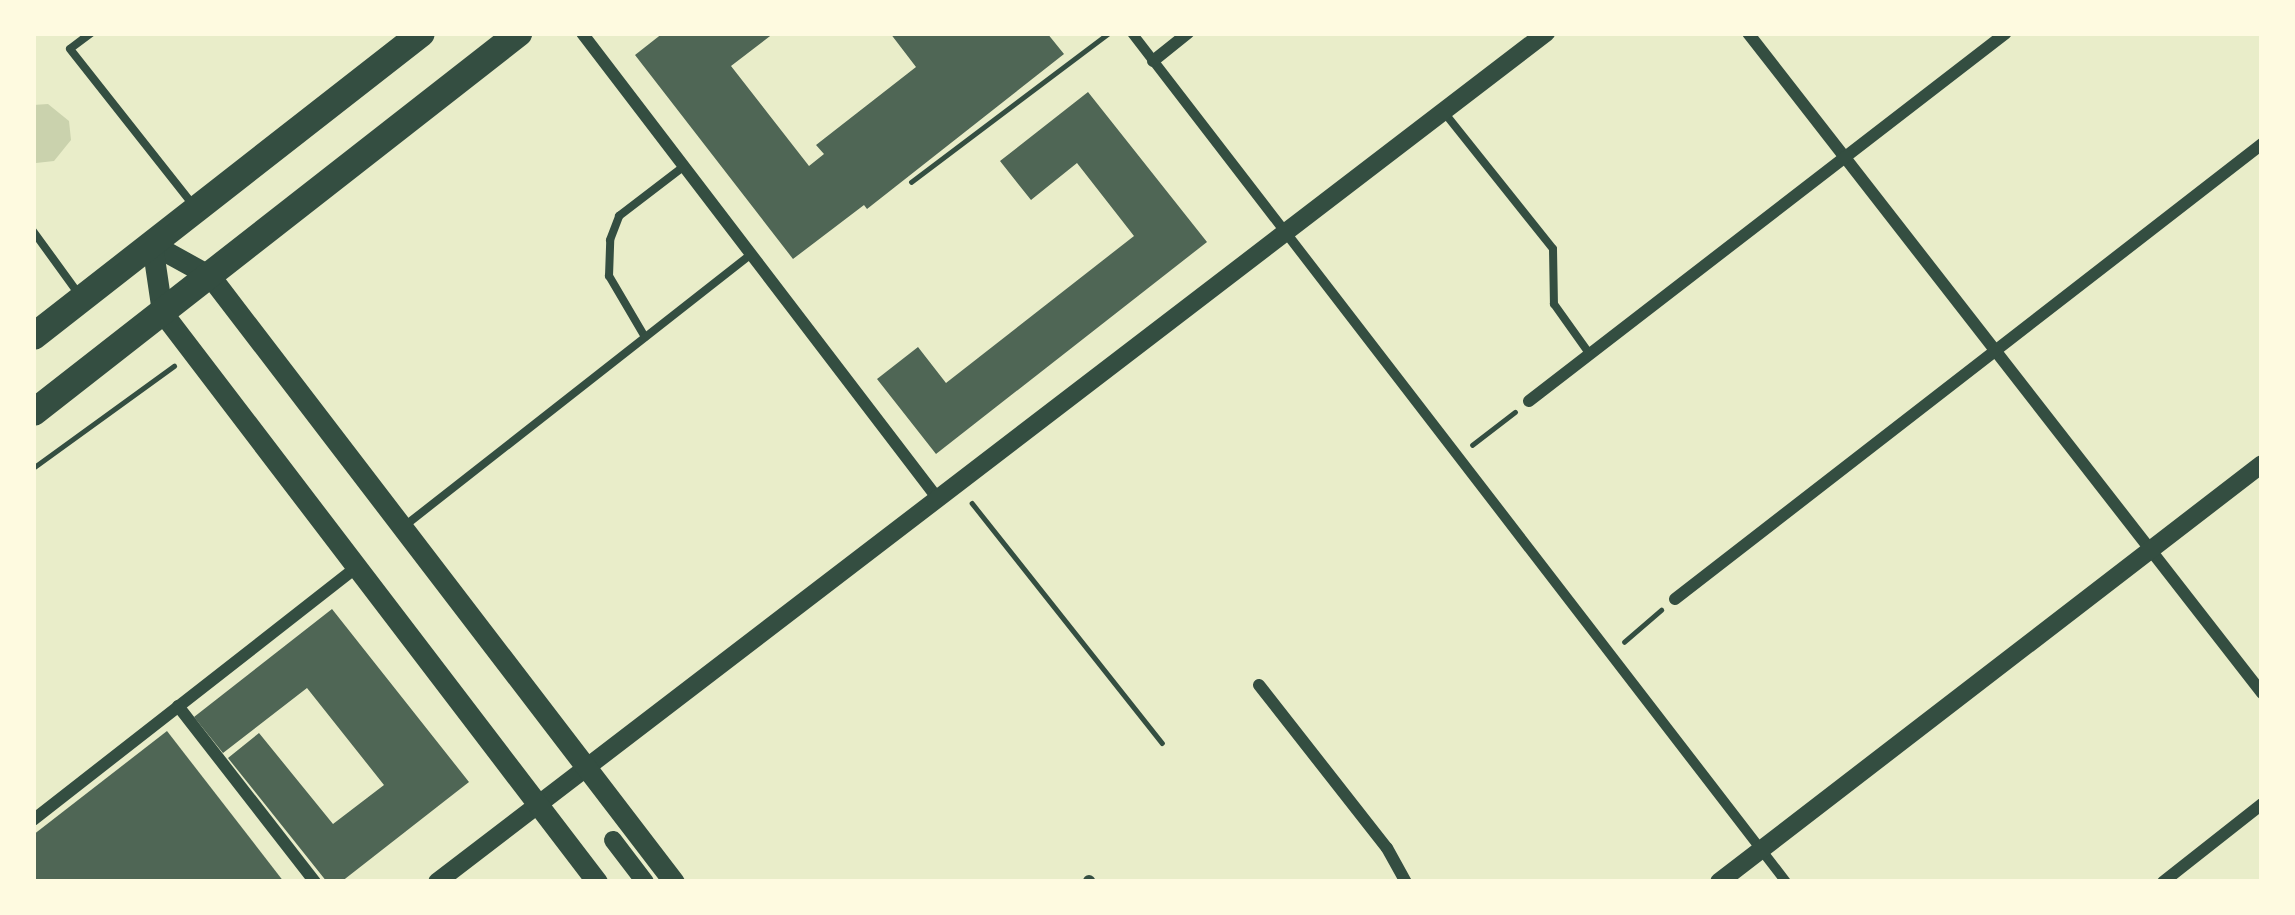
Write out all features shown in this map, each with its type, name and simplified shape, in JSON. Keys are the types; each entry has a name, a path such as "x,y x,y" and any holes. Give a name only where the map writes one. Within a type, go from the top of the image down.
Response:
{"highway":[{"path":"33,336 421,33"},
{"path":"33,412 518,33"}],"main road":[{"path":"152,244 210,276 674,882"},
{"path":"152,244 162,312 597,882"}],"street":[{"path":"1132,33 1786,882"},
{"path":"1154,61 1188,33"},
{"path":"437,882 1546,33"},
{"path":"1748,33 2262,693"},
{"path":"1529,401 2006,33"},
{"path":"585,34 938,499"},
{"path":"1675,599 2262,144"},
{"path":"1719,882 2262,464"},
{"path":"33,820 358,566"},
{"path":"1259,685 1387,848 1406,882"},
{"path":"178,706 314,882"},
{"path":"2162,882 2262,804"},
{"path":"630,882 608,844 645,882"}],"lane":[{"path":"91,33 70,50 197,210"},
{"path":"1443,111 1553,249 1554,304 1590,355"},
{"path":"645,338 609,276 610,240 619,216 684,166"},
{"path":"33,231 82,297"},
{"path":"401,529 751,254"}],"path":[{"path":"911,182 1109,33"},
{"path":"33,468 191,350"},
{"path":"1457,456 1529,401"},
{"path":"957,485 1162,743"},
{"path":"1610,654 1675,599"}],"green space":[{"path":"48,104 69,121 71,140 54,161 36,163 33,105"}],"building":[{"path":"663,33 774,33 731,66 809,166 824,154 816,145 916,67 890,33 1047,33 1064,54 867,209 864,205 793,259 635,55"},
{"path":"1088,92 1207,242 936,454 877,379 918,347 946,383 1134,236 1077,163 1031,200 1000,161"},
{"path":"332,609 469,782 341,882 327,882 228,758 259,733 333,824 384,785 307,688 223,753 194,717"},
{"path":"167,731 284,882 33,882 33,835"}]}
